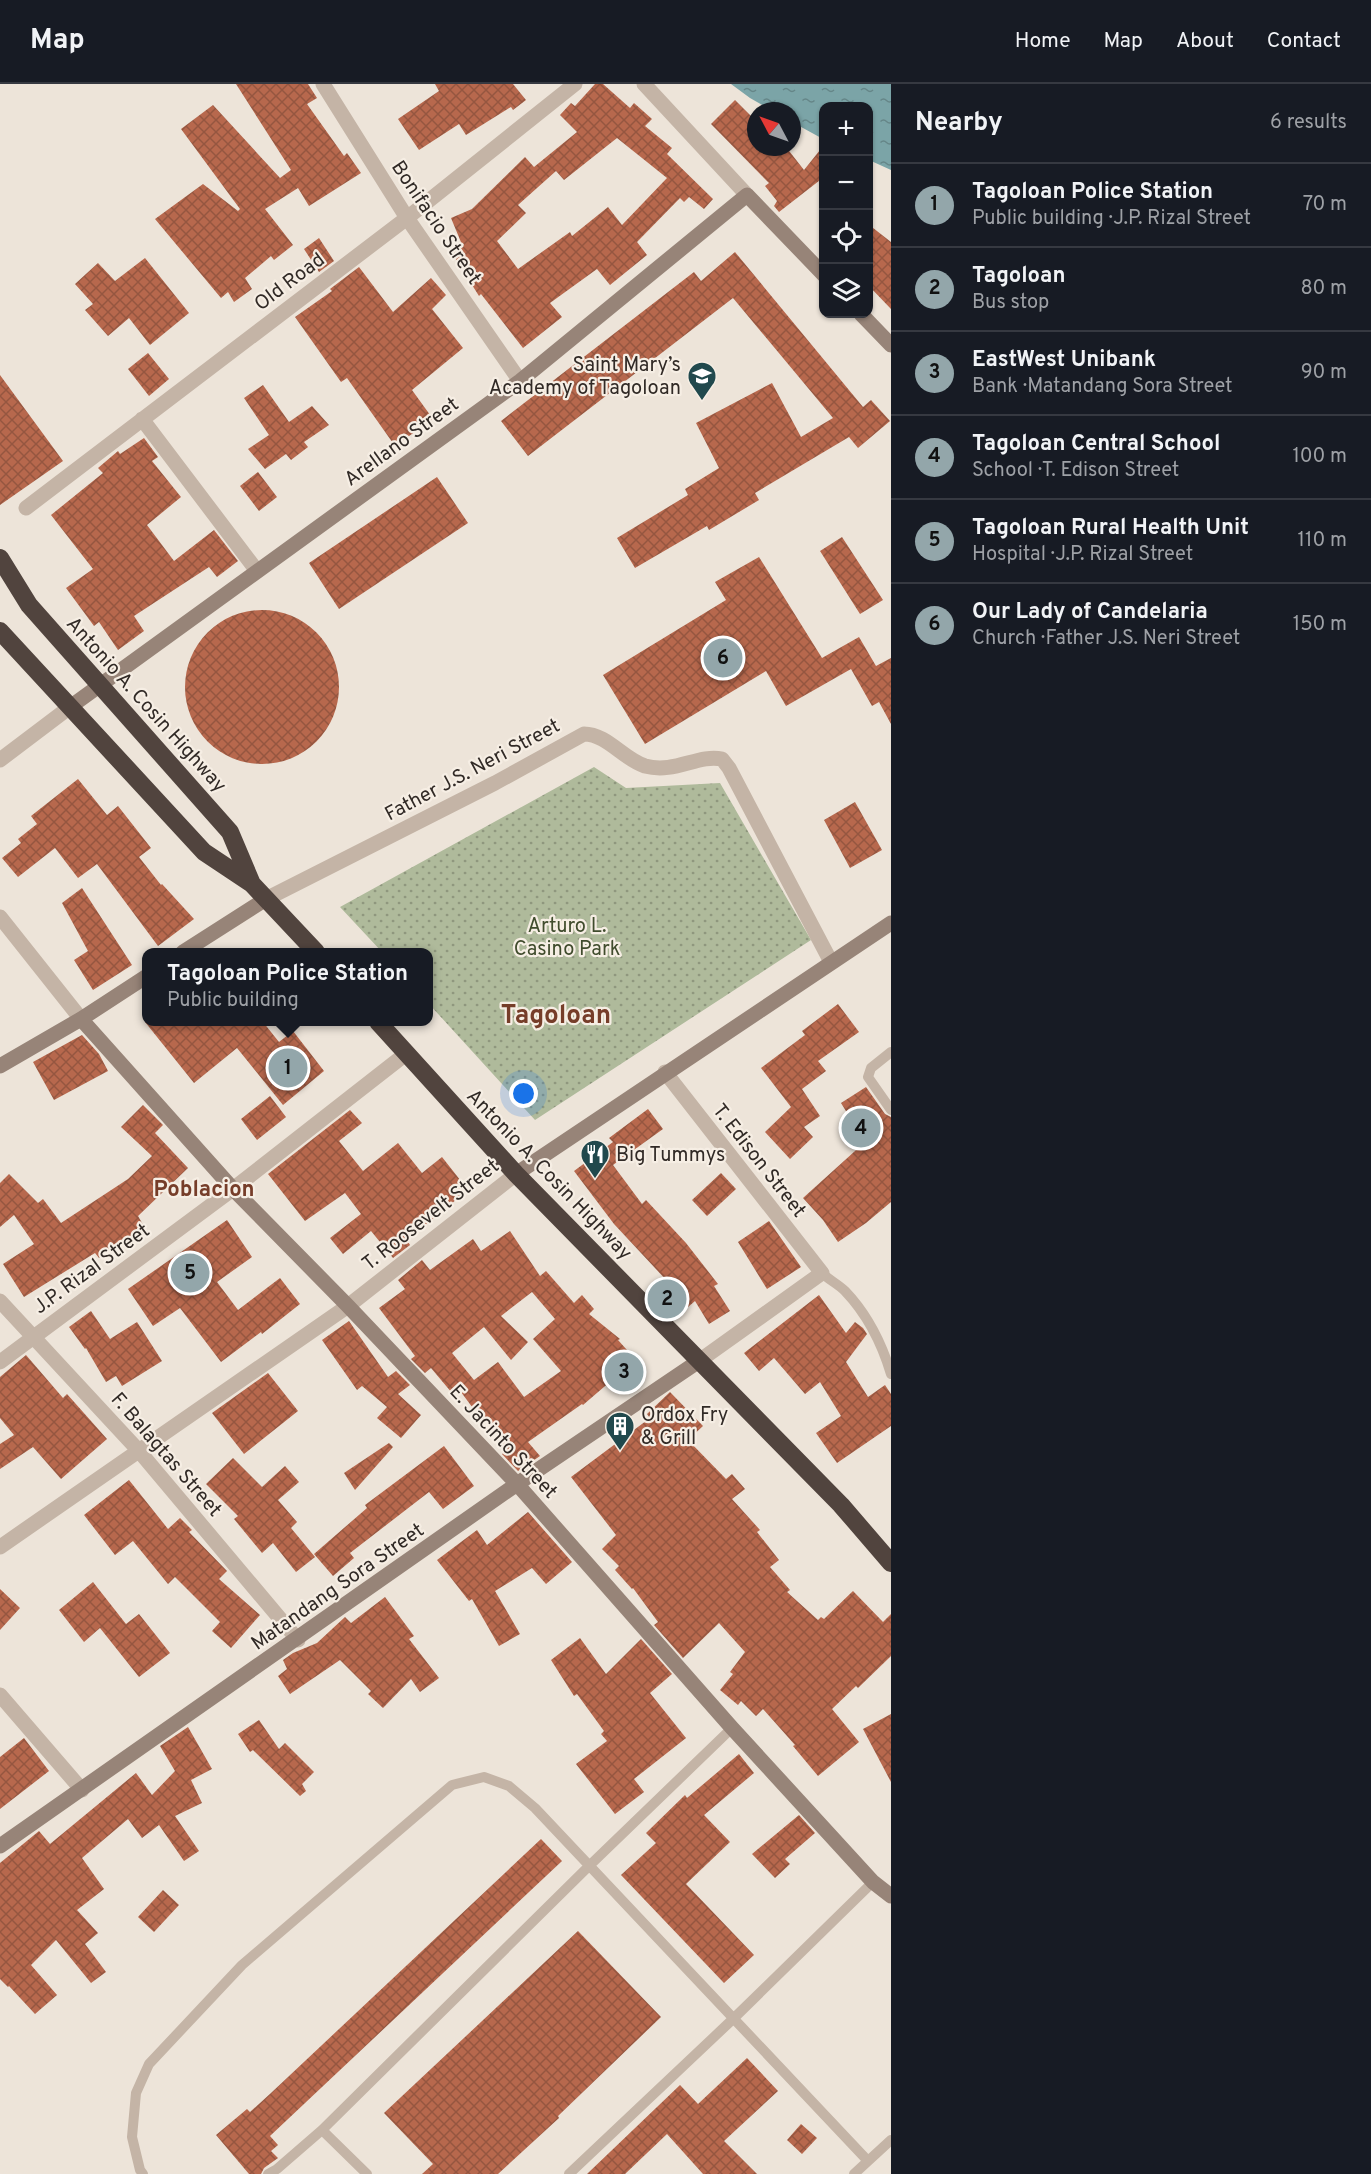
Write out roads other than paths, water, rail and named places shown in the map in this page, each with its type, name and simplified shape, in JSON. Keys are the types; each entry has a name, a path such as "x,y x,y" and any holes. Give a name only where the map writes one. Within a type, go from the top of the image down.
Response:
{"highway":[{"name":"Antonio A. Cosin Highway","path":"0,558 29,605 230,832 252,885"},
{"name":"Antonio A. Cosin Highway","path":"0,631 204,852 252,885 312,948"},
{"name":"Antonio A. Cosin Highway","path":"382,1026 516,1174 841,1505 891,1563"}],"street":[{"name":"Bonifacio Street","path":"323,84 407,218 520,381"},
{"name":"Old Road","path":"26,508 407,218 574,84"},
{"path":"644,84 819,270"},
{"name":"Arellano Street","path":"70,707 520,381 747,195"},
{"path":"865,318 891,345"},
{"path":"142,418 257,570"},
{"path":"0,760 70,707"},
{"name":"Father J.S. Neri Street","path":"266,899 495,783 584,734 595,734 620,753 644,766 666,769 713,757 722,759 729,768 831,962"},
{"path":"189,948 266,899"},
{"path":"0,917 81,1019"},
{"name":"T. Roosevelt Street","path":"0,1547 348,1305 516,1174 665,1072 891,923"},
{"path":"0,1066 81,1019 142,979"},
{"name":"E. Jacinto Street","path":"81,1019 233,1189 348,1305 517,1484 732,1728 873,1882 891,1896"},
{"name":"J.P. Rizal Street","path":"0,1362 233,1189 407,1053"},
{"name":"T. Edison Street","path":"665,1072 822,1274"},
{"path":"699,1361 822,1274"},
{"name":"F. Balagtas Street","path":"0,1301 139,1451 298,1640"},
{"name":"Matandang Sora Street","path":"0,1846 298,1640 517,1484 699,1361"},
{"path":"0,1695 82,1790"}],"lane":[{"path":"891,1052 871,1068 868,1077 891,1110"},
{"path":"822,1274 837,1284 855,1302 882,1345 891,1374"},
{"path":"268,2174 277,2169 322,2130 732,1728"},
{"path":"143,2174 132,2137 136,2093 149,2064 242,1965 452,1785 484,1777 508,1786 535,1808 868,2161"},
{"path":"569,2174 733,2019 873,1882"},
{"path":"322,2130 367,2174"},
{"path":"854,2174 891,2140"}],"water":[{"path":"731,84 891,84 891,170 873,162 873,102 819,102 819,137 801,127 801,102 757,102"}],"place":[{"name":"Saint Mary’s Academy of Tagoloan","path":"702,402"},
{"name":"Our Lady of Candelaria","path":"723,658"},
{"name":"Tagoloan Police Station","path":"288,1068"},
{"name":"Tagoloan Central School","path":"861,1128"},
{"name":"Big Tummys","path":"595,1180"},
{"name":"Tagoloan Rural Health Unit","path":"190,1273"},
{"name":"Tagoloan","path":"667,1299"},
{"name":"EastWest Unibank","path":"624,1372"},
{"name":"Ordox Fry & Grill","path":"620,1452"}],"district":[{"name":"Tagoloan","path":"556,1014"},
{"name":"Poblacion","path":"204,1188"}],"park label":[{"name":"Arturo L. Casino Park","path":"567,936"}]}
